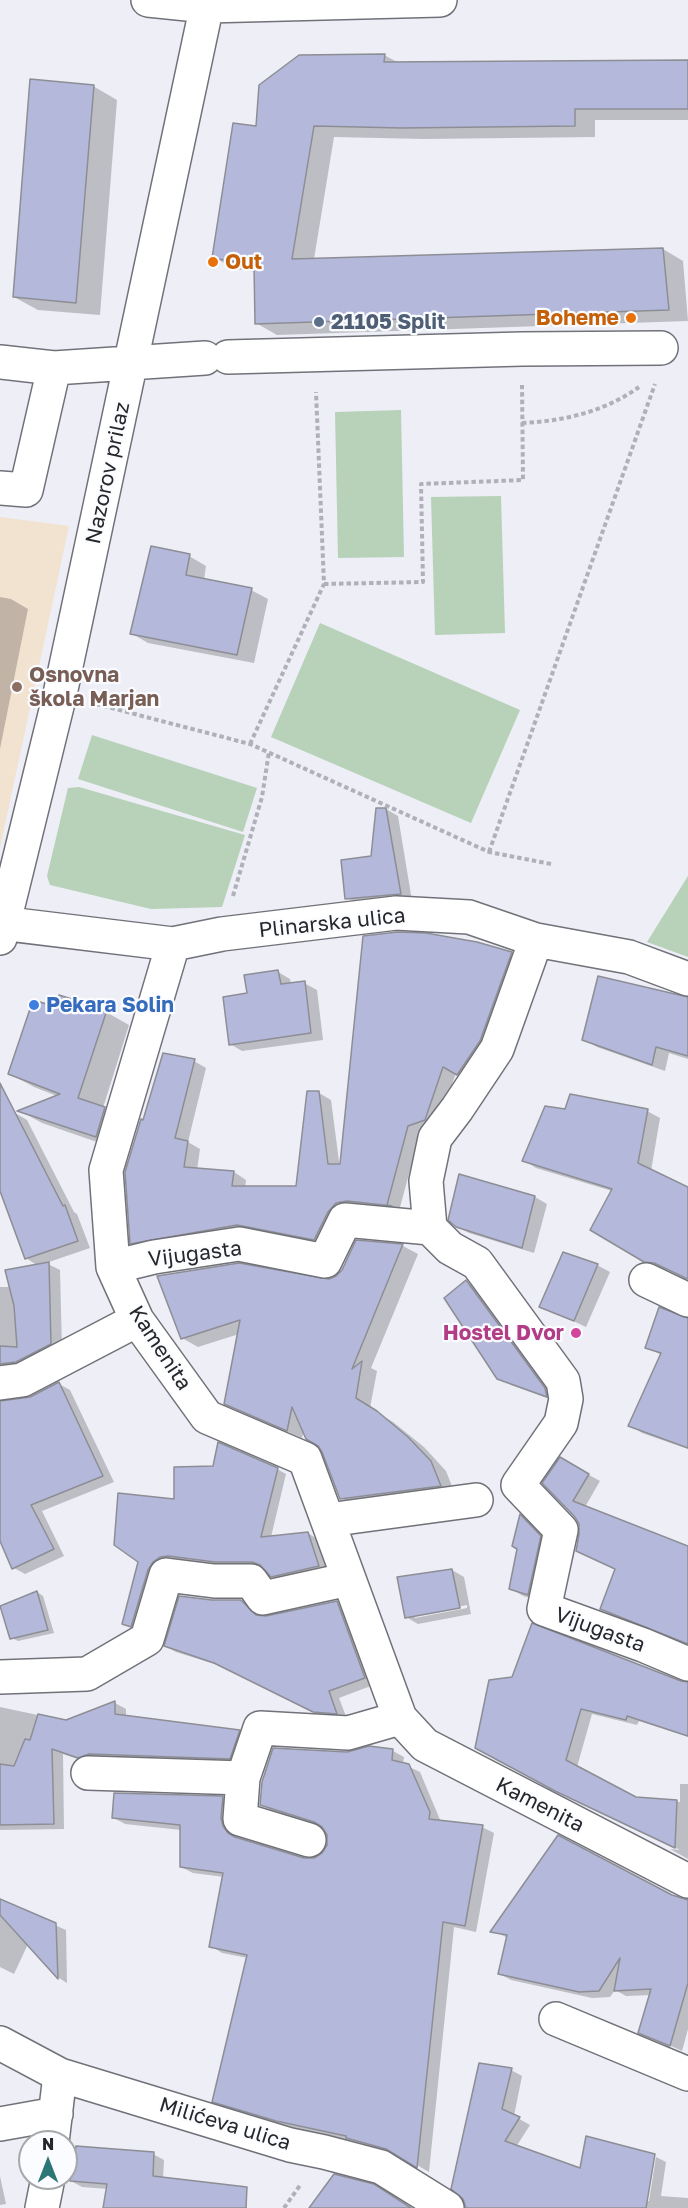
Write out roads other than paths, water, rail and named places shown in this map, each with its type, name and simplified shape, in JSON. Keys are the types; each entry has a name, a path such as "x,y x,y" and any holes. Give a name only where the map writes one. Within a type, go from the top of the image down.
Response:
{"street":[{"path":"148,0 208,3 440,0"},
{"name":"Nazorov prilaz","path":"2,928 60,694 102,506 130,364 208,3"},
{"path":"0,362 54,368 217,358 522,349 672,354"},
{"path":"0,488 26,490 54,368"},
{"name":"Plinarska ulica","path":"2,928 173,944 222,934 396,913 469,917 536,940 629,957 688,979"},
{"path":"430,1228 426,1181 435,1138 497,1049 536,940"},
{"name":"Kamenita","path":"173,944 106,1170 113,1267 137,1320 207,1417 305,1459 400,1718 424,1745 688,1881"},
{"name":"Vijugasta","path":"113,1267 154,1257 239,1244 326,1262 345,1221 430,1228 450,1248 477,1263 563,1381 566,1399 561,1423 518,1485 561,1530 544,1609 688,1664"},
{"path":"646,1280 688,1300"},
{"path":"0,1383 22,1380 137,1320"},
{"path":"328,1520 476,1500"},
{"path":"0,1677 87,1674 147,1639 166,1575 214,1581 251,1581 263,1598 350,1579"},
{"path":"309,1840 240,1819 243,1778 260,1728 348,1733 400,1718"},
{"path":"88,1773 243,1778"},
{"path":"556,2019 688,2074"},
{"name":"Milićeva ulica","path":"0,2043 60,2075 290,2145 381,2167 447,2208"},
{"path":"0,2124 54,2128 60,2075"},
{"path":"42,2208 46,2190"}],"place":[{"name":"Out","path":"213,262"},
{"name":"Boheme","path":"631,318"},
{"name":"21105 Split","path":"319,322"},
{"name":"Osnovna škola Marjan","path":"17,687"},
{"name":"Pekara Solin","path":"34,1005"},
{"name":"Hostel Dvor","path":"576,1333"}]}
